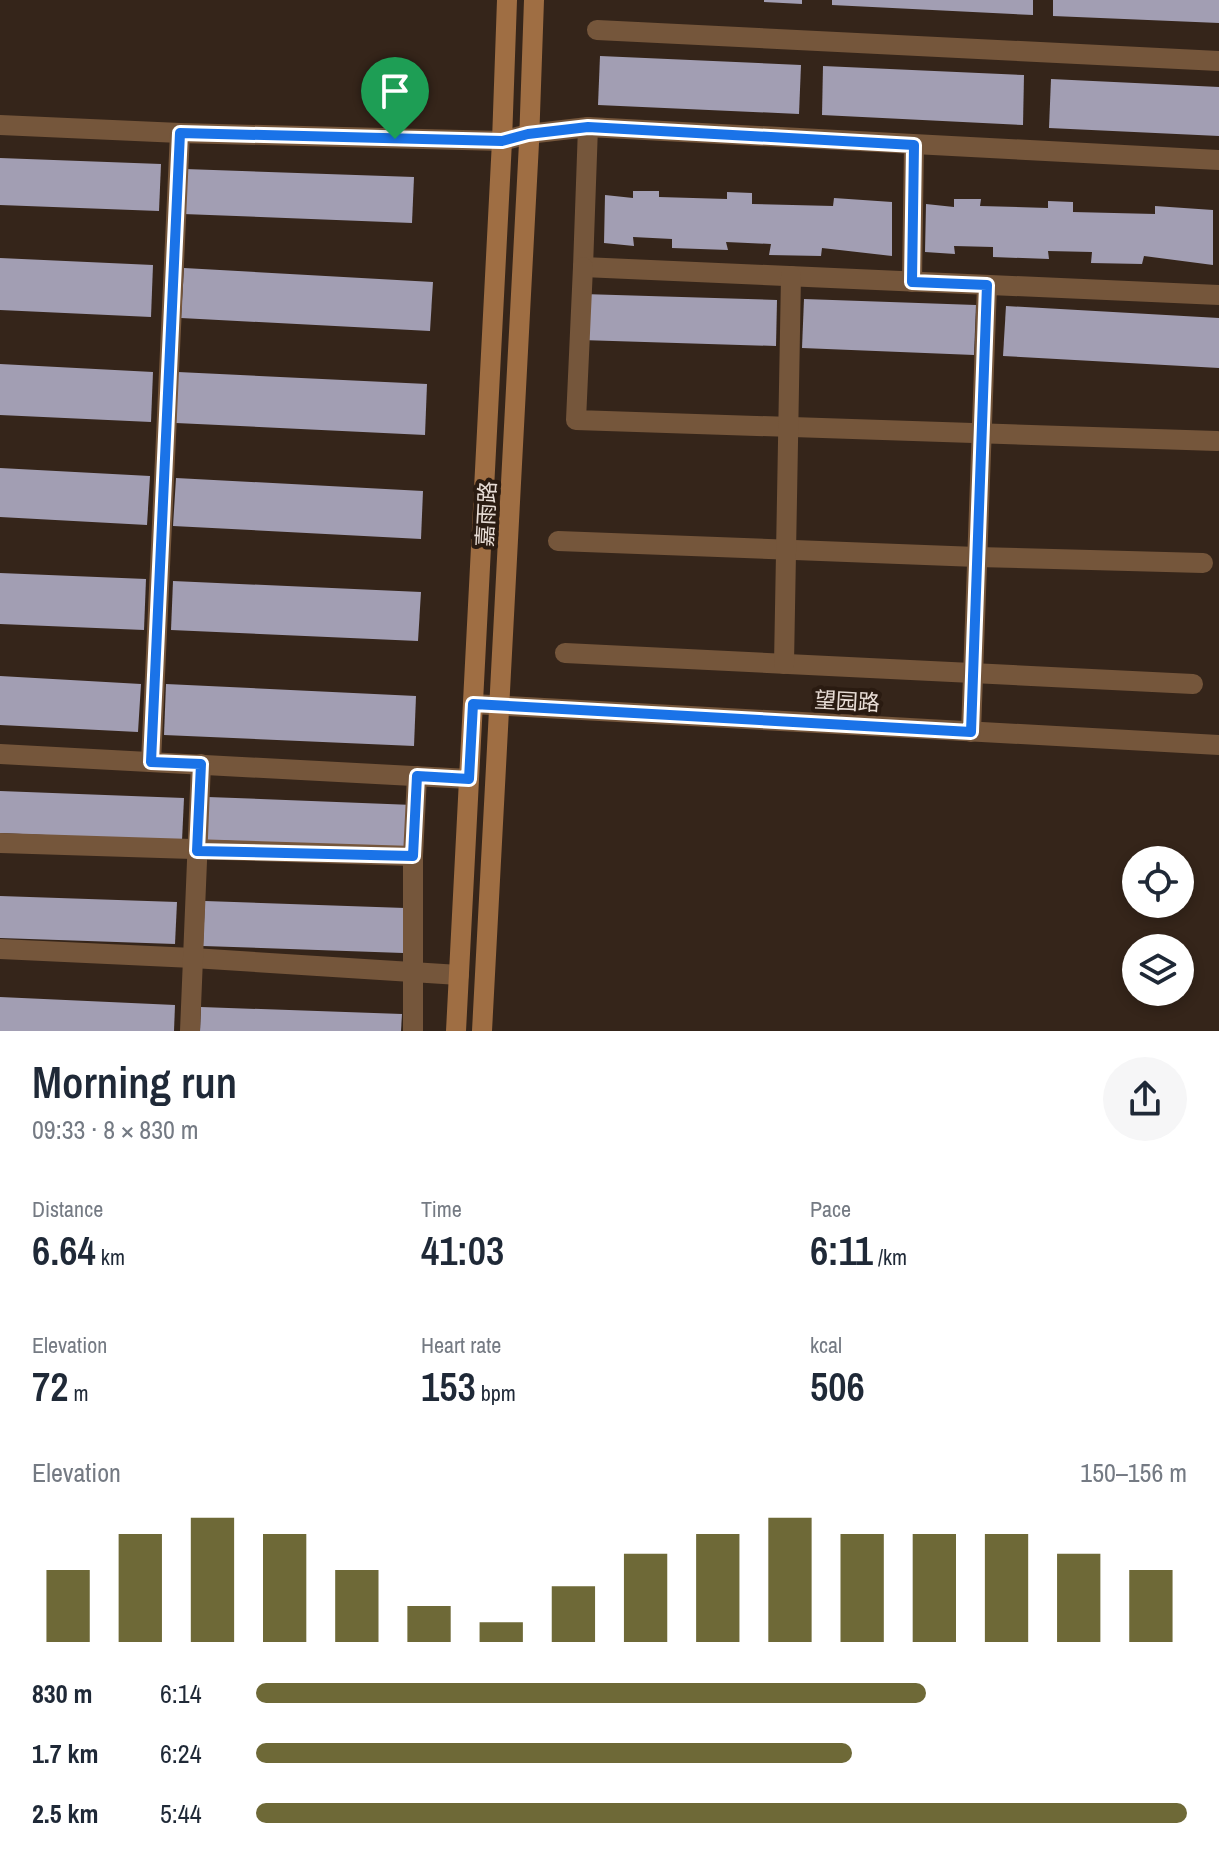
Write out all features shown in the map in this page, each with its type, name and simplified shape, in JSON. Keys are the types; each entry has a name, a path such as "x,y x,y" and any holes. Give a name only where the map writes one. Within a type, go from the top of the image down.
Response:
{"main road":[{"name":"嘉雨路","path":"456,1031 507,0"},
{"name":"嘉雨路","path":"482,1031 534,0"}],"street":[{"path":"597,30 1219,61"},
{"path":"0,125 502,141 528,134 588,127 1219,160"},
{"path":"588,127 576,420 1217,441"},
{"path":"151,762 180,133"},
{"path":"912,282 914,145"},
{"path":"583,267 1219,295"},
{"path":"784,664 791,276"},
{"path":"971,732 987,285"},
{"path":"558,541 1203,563"},
{"path":"565,653 1193,684"},
{"name":"望园路","path":"473,704 1219,745"},
{"path":"0,754 469,779"},
{"path":"190,1031 201,764"},
{"path":"413,1031 413,856 417,776"},
{"path":"0,843 413,856"},
{"path":"0,949 459,975"}],"building":[{"path":"802,0 802,4 764,2"},
{"path":"832,0 1033,0 1033,15 832,5"},
{"path":"1053,0 1219,0 1219,23 1053,16"},
{"path":"600,56 801,65 799,114 598,105"},
{"path":"823,66 1024,75 1023,125 822,115"},
{"path":"1051,79 1219,87 1219,136 1049,128"},
{"path":"0,158 161,164 159,211 0,205"},
{"path":"185,169 414,177 412,223 183,214"},
{"path":"633,191 659,191 659,197 727,199 727,192 752,193 752,204 833,206 834,198 892,202 892,256 822,248 821,256 769,255 771,244 726,242 728,250 672,248 672,239 633,237 634,246 604,243 605,195 633,198"},
{"path":"954,199 981,199 980,206 1048,208 1048,201 1073,202 1073,212 1155,214 1155,206 1213,210 1213,265 1144,256 1142,264 1091,263 1092,252 1048,251 1049,259 993,257 993,247 954,246 955,254 925,252 926,204 954,207"},
{"path":"0,258 153,265 151,317 0,310"},
{"path":"184,268 433,282 430,331 181,318"},
{"path":"583,294 777,300 776,346 581,340"},
{"path":"804,299 976,305 974,355 802,348"},
{"path":"1006,306 1219,318 1219,368 1003,356"},
{"path":"0,364 153,372 151,422 0,415"},
{"path":"178,372 427,384 425,435 176,423"},
{"path":"0,468 150,476 147,525 0,517"},
{"path":"176,478 423,491 421,539 173,526"},
{"path":"0,573 146,579 144,630 0,624"},
{"path":"173,581 421,592 418,641 171,630"},
{"path":"0,676 141,684 138,732 0,725"},
{"path":"166,684 416,696 414,746 164,735"},
{"path":"0,791 184,798 182,841 0,833"},
{"path":"208,797 413,805 411,847 206,840"},
{"path":"0,896 177,902 175,944 0,938"},
{"path":"205,901 405,908 403,953 203,946"},
{"path":"0,997 175,1005 174,1031 0,1031"},
{"path":"201,1007 402,1014 401,1031 200,1031"}],"route":[{"path":"588,127 914,145 912,282 987,285 971,732 473,704 469,779 417,776 413,856 197,851 201,764 151,762 180,133 395,139 502,141 528,134 588,127"}]}
